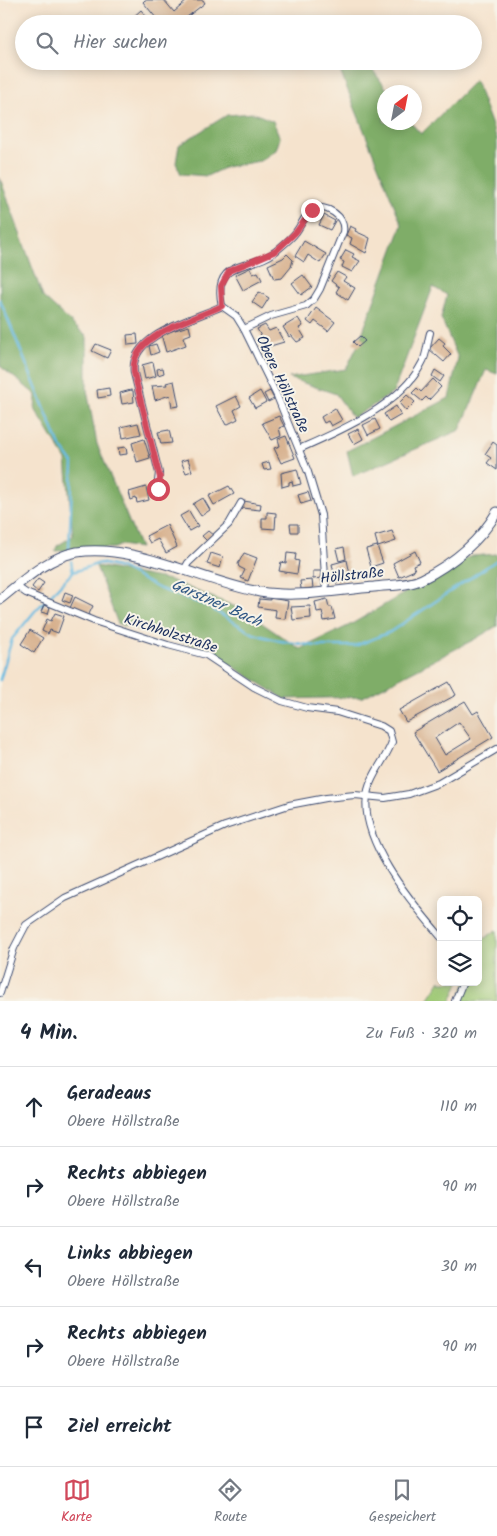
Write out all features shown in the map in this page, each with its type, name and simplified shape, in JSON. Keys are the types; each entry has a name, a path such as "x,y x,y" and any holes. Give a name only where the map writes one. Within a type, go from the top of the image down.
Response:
{"street":[{"name":"Obere Höllstraße","path":"244,330 271,316 306,306 314,299 320,289 343,232 344,225 341,218 324,208 312,210 296,232 276,251 265,257 232,268 226,274 221,286 222,306 236,316 244,330 278,396 299,449 321,515 326,592"},
{"path":"158,489 160,478 134,373 135,359 141,349 159,333 222,306"},
{"name":"Obere Höllstraße","path":"299,449 375,411 396,394 423,362 430,333"},
{"path":"184,570 188,563 229,524 241,502"},
{"name":"Höllstraße","path":"0,599 55,559 83,552 104,551 126,554 262,592 326,592 403,584 421,579 474,543 489,526 497,512"},
{"name":"Kirchholzstraße","path":"16,586 34,597 94,621 168,645 206,654 248,683 282,701 307,708 342,713 386,728 391,734 392,742 370,784 367,795"},
{"path":"0,993 14,948 26,925 64,898 225,826 288,805 343,796 393,797 424,789 454,775 497,749"},
{"path":"367,795 369,824 373,837 399,882 437,932"},
{"path":"455,1001 461,986"}],"green space":[{"path":"340,70 373,70 384,85 377,85 377,130 417,130 421,134 475,80 497,139 497,374 486,370 460,430 353,476 347,451 449,398 458,358 441,318 447,295 433,287 393,393 353,418 336,394 289,378 346,369 358,345 402,225"},
{"path":"254,113 273,121 280,138 276,150 260,161 226,167 207,176 181,174 176,163 179,145 227,115"},
{"path":"0,178 43,297 87,337 87,390 97,444 140,548 121,545 115,548 55,551 57,546 73,536 66,460 35,409 36,395 0,366"},
{"path":"497,554 497,626 363,697 285,699 202,647 118,624 96,566 170,580 241,609 300,649 350,625 459,561 472,556"},
{"path":"497,930 497,1001 459,1001 465,986 482,986 482,940"},
{"path":"437,986 457,986 451,1001 427,1001"}],"building":[{"path":"145,0 164,0 174,12 188,0 203,0 205,3 190,15 154,15 143,2"},
{"path":"141,10 145,15 135,15"},
{"path":"324,215 335,221 330,230 319,225"},
{"path":"350,226 356,229 355,231 370,238 366,253 350,244 352,238 346,235"},
{"path":"304,241 326,254 320,263 308,255 304,262 295,256"},
{"path":"346,250 354,254 352,257 360,261 352,272 342,267 344,262 340,260"},
{"path":"287,254 293,260 291,267 282,278 274,279 268,265"},
{"path":"250,268 253,274 258,272 262,280 243,290 235,275"},
{"path":"337,272 346,277 343,281 355,288 348,300 336,292 339,287 331,281"},
{"path":"303,275 312,287 301,295 292,283"},
{"path":"259,292 269,298 262,309 252,302"},
{"path":"316,308 335,322 328,331 315,321 312,325 307,321"},
{"path":"298,318 303,326 299,328 305,338 297,342 291,335 289,337 283,327"},
{"path":"265,325 269,331 276,328 284,342 267,347 257,329"},
{"path":"189,326 191,334 183,337 186,345 166,352 161,334"},
{"path":"137,334 138,344 128,345 127,335"},
{"path":"360,336 365,341 358,347 353,342"},
{"path":"439,338 445,343 443,346 451,354 444,362 429,349"},
{"path":"96,344 111,350 107,358 92,351"},
{"path":"156,344 159,352 151,355 149,346"},
{"path":"153,362 156,376 145,379 142,365"},
{"path":"163,368 164,373 158,375 157,369"},
{"path":"435,370 444,376 440,382 432,376"},
{"path":"433,379 441,387 429,400 426,397 422,401 412,393 417,388 421,392"},
{"path":"174,381 179,406 172,407 170,395 155,400 152,386 167,385 166,383"},
{"path":"109,388 110,396 98,398 97,390"},
{"path":"133,391 134,402 122,404 120,393"},
{"path":"260,391 266,402 255,408 249,398"},
{"path":"270,391 274,399 268,402 264,394"},
{"path":"407,395 415,402 406,411 399,403"},
{"path":"236,396 241,406 234,410 238,419 226,425 216,406"},
{"path":"396,406 401,415 389,422 384,414"},
{"path":"335,408 342,420 331,426 328,421 324,423 321,417"},
{"path":"279,416 284,426 279,428 281,436 272,440 262,423"},
{"path":"375,419 380,429 368,435 363,425"},
{"path":"138,423 141,434 123,438 121,427"},
{"path":"358,429 363,439 354,444 348,434"},
{"path":"169,430 172,443 161,444 158,432"},
{"path":"286,436 295,458 281,463 274,448 280,446 278,439"},
{"path":"144,439 150,458 137,462 132,443"},
{"path":"493,442 497,445 497,470 487,463 491,458 485,454"},
{"path":"126,447 127,454 119,455 118,448"},
{"path":"188,459 192,471 186,473 181,461"},
{"path":"269,462 271,469 264,470 262,464"},
{"path":"297,469 301,484 293,486 292,481 289,482 289,485 282,487 281,473"},
{"path":"229,486 234,494 214,505 209,496"},
{"path":"146,487 149,500 137,503 136,498 131,500 129,492"},
{"path":"308,492 311,501 301,504 298,495"},
{"path":"203,498 210,510 201,516 193,504"},
{"path":"244,501 261,504 260,510 242,508"},
{"path":"189,511 198,526 189,531 180,516"},
{"path":"267,512 276,513 275,529 262,528 262,518 267,518"},
{"path":"290,524 298,524 298,532 291,532"},
{"path":"167,525 177,547 166,553 158,539 150,543 146,536"},
{"path":"208,531 214,536 208,542 202,536"},
{"path":"392,531 396,541 378,547 375,536"},
{"path":"377,546 383,563 371,567 366,549"},
{"path":"344,547 346,559 339,561 336,549"},
{"path":"415,551 420,562 413,565 415,570 399,577 393,563"},
{"path":"211,553 223,557 220,568 207,564"},
{"path":"244,553 257,558 248,581 241,578 245,570 239,567 238,564"},
{"path":"287,553 296,554 295,560 299,561 297,574 279,571 281,562 286,563"},
{"path":"347,560 351,579 336,583 332,564"},
{"path":"313,571 322,571 322,578 313,579"},
{"path":"38,579 44,583 38,592 32,587"},
{"path":"312,580 313,588 301,589 300,581"},
{"path":"65,592 73,595 70,603 62,600"},
{"path":"75,597 93,606 88,616 70,608"},
{"path":"270,598 288,601 285,619 275,618 276,610 258,607 259,599 270,600"},
{"path":"327,599 329,607 332,607 335,619 324,621 322,611 317,612 315,602"},
{"path":"44,605 50,607 48,614 41,612"},
{"path":"310,606 311,618 293,620 291,607"},
{"path":"55,613 64,616 58,633 50,630 48,634 42,631 47,619 51,621"},
{"path":"30,630 43,638 34,653 21,644"},
{"path":"449,682 456,695 406,722 399,710"},
{"path":"465,701 473,714 478,711 493,737 437,771 413,732","holes":["459,722 471,739 445,755 435,738"]}],"waterway":[{"path":"0,300 59,444 73,463 69,549"},
{"name":"Garstner Bach","path":"0,680 12,639 35,611 73,572 100,563 121,568 160,589 205,605 254,634 280,641 317,646 355,646 390,632 497,560"},
{"path":"71,561 73,572"}],"route":[{"path":"158,489 160,478 134,373 135,359 141,349 159,333 222,306 220,292 226,274 235,266 272,254 296,232 308,212 312,210"}]}
